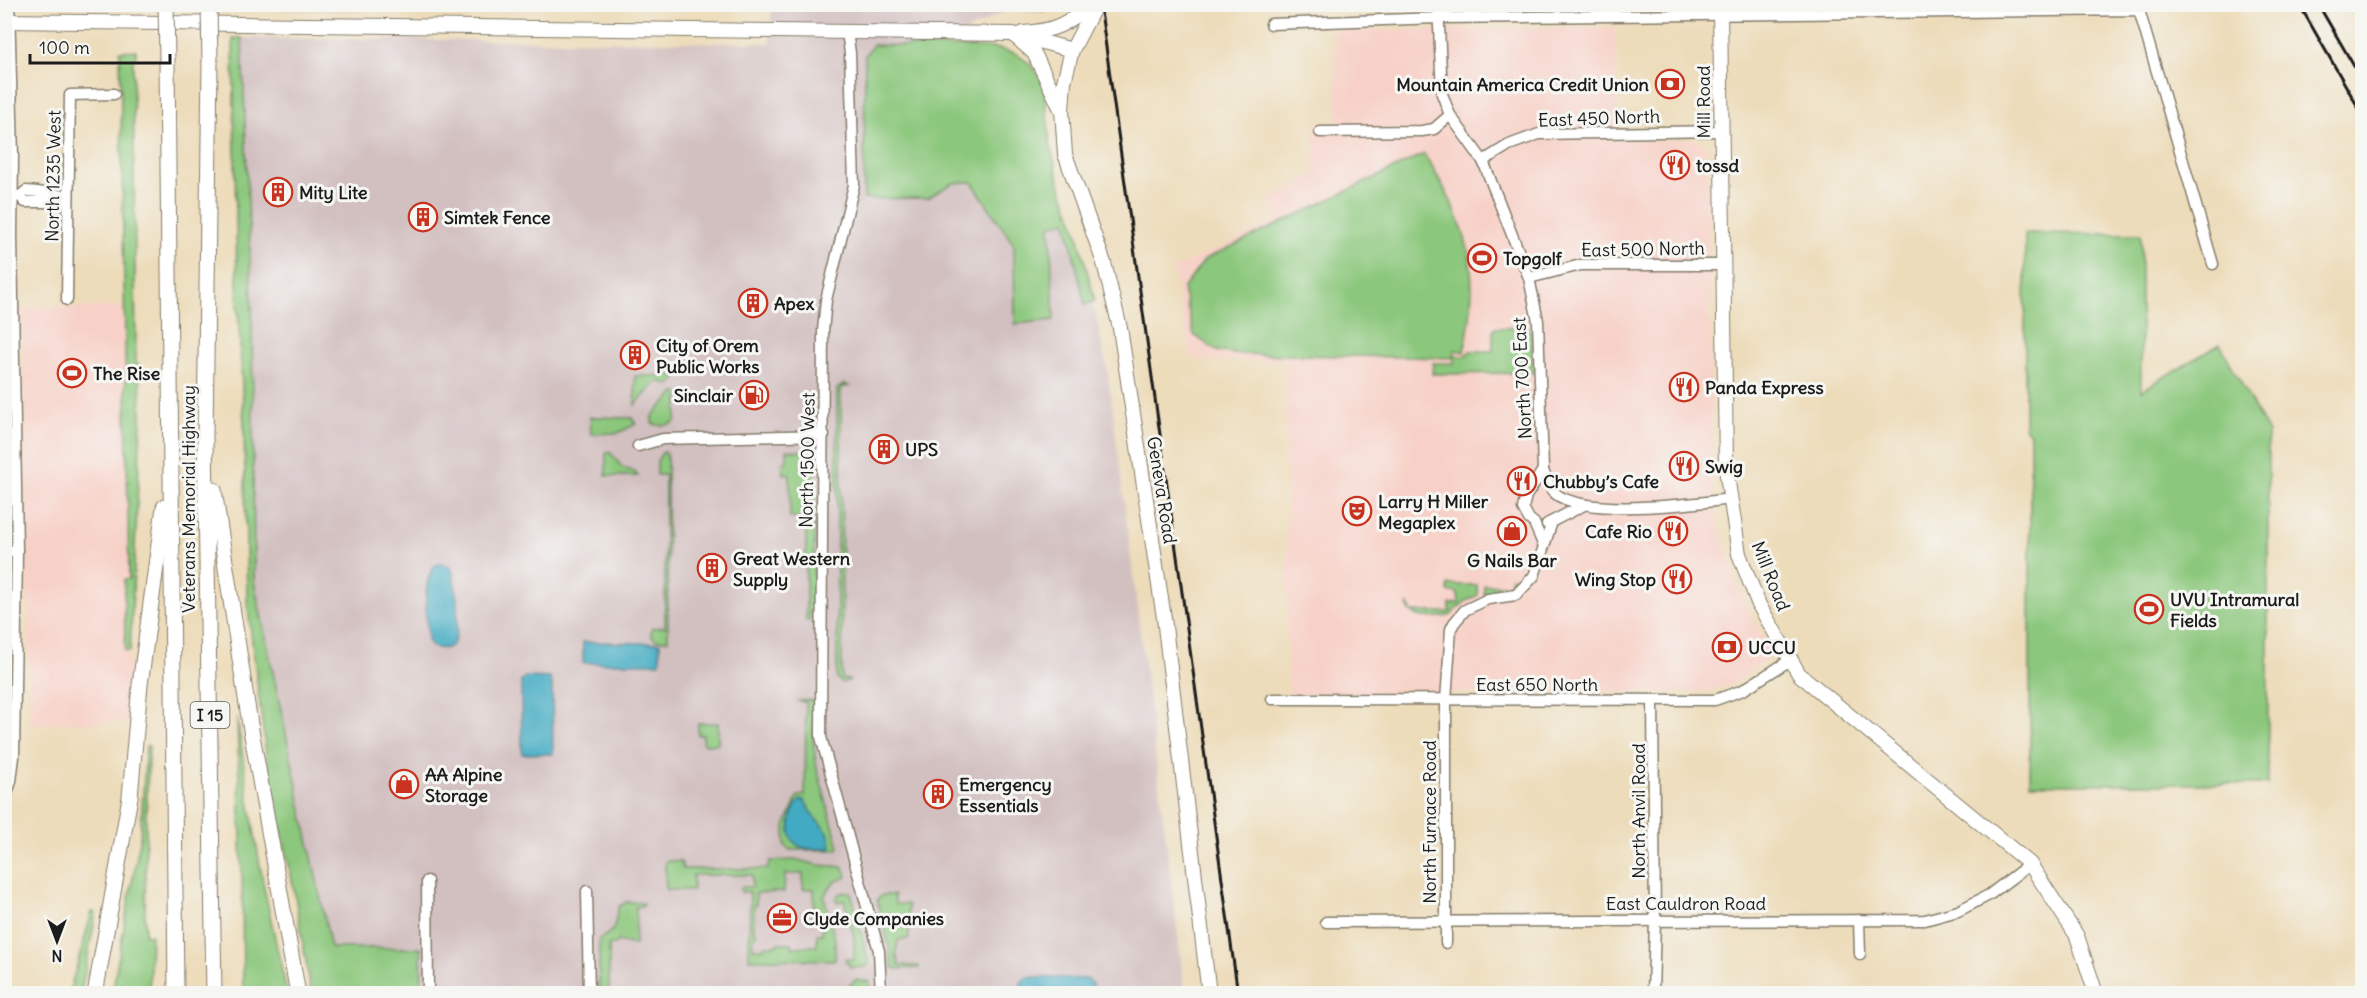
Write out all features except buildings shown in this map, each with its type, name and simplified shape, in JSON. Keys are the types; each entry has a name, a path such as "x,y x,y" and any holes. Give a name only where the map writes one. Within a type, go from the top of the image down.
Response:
{"highway":[{"name":"Veterans Memorial Highway","path":"166,4 176,993"},
{"name":"Veterans Memorial Highway","path":"209,4 205,437 214,993"},
{"path":"205,437 250,724 296,988"},
{"path":"95,993 130,797 140,685 172,454"},
{"path":"103,993 110,913"}],"main road":[{"path":"7,21 1013,34 1047,32 1090,4"},
{"name":"Geneva Road","path":"1096,4 1072,50 1064,82 1062,110 1065,154 1104,263 1120,328 1164,618 1209,993"},
{"name":"Mill Road","path":"1720,10 1726,469 1739,554 1759,605 1799,674 2030,864 2077,936 2096,993"},
{"path":"1013,34 1072,50"},
{"path":"1013,34 1034,52 1062,110"}],"street":[{"path":"4,803 11,781 14,757 10,709 17,551 10,477 8,234 16,196 7,21 9,4"},
{"name":"North 700 East","path":"1438,4 1442,94 1450,115 1484,161 1529,278 1538,321 1543,470"},
{"path":"1271,24 1720,10 2139,10 2213,264"},
{"name":"North 1500 West","path":"847,32 850,53 854,185 825,300 823,331 821,737 879,951 881,993"},
{"name":"North 1235 West","path":"68,300 70,95 114,94"},
{"path":"1320,132 1422,131 1434,129 1450,115"},
{"name":"East 450 North","path":"1484,161 1509,145 1539,134 1721,131"},
{"path":"16,196 26,202 46,202 53,196 68,196"},
{"name":"East 500 North","path":"1529,278 1581,265 1723,265"},
{"path":"638,446 663,439 824,435"},
{"path":"1543,470 1527,496 1523,508 1529,519 1540,525 1584,505"},
{"path":"1446,700 1449,642 1454,623 1465,610 1481,602 1516,595 1533,576 1543,544 1547,541 1561,506 1543,470"},
{"path":"1527,496 1536,489 1547,488 1584,505 1676,507 1730,499"},
{"path":"1534,523 1543,544"},
{"path":"4,551 17,551"},
{"path":"4,608 16,608"},
{"name":"East 650 North","path":"1272,699 1715,700 1743,690 1791,659"},
{"name":"North Furnace Road","path":"1446,700 1446,943"},
{"name":"North Anvil Road","path":"1653,701 1655,920 1653,993"},
{"name":"East Cauldron Road","path":"1326,922 1925,920 1958,911 1989,895 2030,864"},
{"path":"427,881 429,993"},
{"path":"587,891 589,993"},
{"path":"1859,920 1860,954"}],"shaded area":[{"path":"460,4 461,10 247,10 247,5"},
{"path":"461,5 517,5 517,12 461,10"},
{"path":"772,5 1041,5 1047,13 1009,9 909,61 1052,160 1078,235 1108,373 1185,993 339,993 248,585 242,38 770,43"},
{"path":"1615,27 1618,140 1697,139 1704,143 1707,150 1713,487 1716,514 1734,575 1743,599 1767,645 1768,657 1729,685 1708,692 1288,694 1285,361 1192,360 1173,269 1275,221 1270,199 1314,175 1315,126 1337,125 1334,30"},
{"path":"125,306 130,722 30,724 21,308"}],"green space":[{"path":"233,38 242,38 252,306 254,582 331,948 421,948 422,993 311,993 294,890 266,754 247,601 244,425 237,287"},
{"path":"873,45 996,48 1015,53 1030,64 1044,83 1050,145 1060,184 1077,231 1095,301 1085,305 1066,221 1050,225 1054,320 1015,324 1014,245 972,182 953,183 928,198 864,199 865,55"},
{"path":"136,50 136,57 133,59 136,364 140,365 141,423 130,651 125,651 124,579 129,579 120,51"},
{"name":"Topgolf","path":"1424,154 1451,203 1468,248 1472,296 1470,323 1464,352 1455,350 1453,358 1235,354 1217,351 1194,335 1183,289 1205,259"},
{"name":"UVU Intramural Fields","path":"2025,233 2141,234 2141,391 2220,344 2268,433 2268,784 2030,784 2030,434 2025,428"},
{"path":"1527,327 1531,331 1534,373 1432,374 1433,363 1454,363 1455,355 1464,357 1470,351 1493,351 1493,330 1495,328"},
{"path":"676,375 676,379 670,385 658,381 635,405 635,376"},
{"path":"844,384 849,386 841,388 842,679 850,680 842,683 837,678 837,389"},
{"path":"675,393 679,393 676,421 664,425 652,423 652,416"},
{"path":"590,417 632,418 636,424 618,433 591,434"},
{"path":"787,450 807,451 815,458 814,612 810,612 810,621 806,621 806,518 790,518 790,474 784,474 783,463 787,461"},
{"path":"610,452 622,467 638,476 606,476 606,453"},
{"path":"665,452 667,457 668,640 655,640 651,635 652,628 665,627 665,475 657,475 657,461"},
{"path":"1511,577 1519,580 1513,587 1499,593 1484,594 1484,585 1510,585"},
{"path":"1448,585 1477,585 1478,595 1466,601 1450,616 1426,617 1411,612 1450,612 1450,604 1459,603 1456,592 1448,592"},
{"path":"796,701 813,701 813,740 817,769 839,847 836,850 790,850 785,846 785,826 798,796 805,795 806,702"},
{"path":"237,717 263,883 287,993 243,993"},
{"path":"698,723 718,723 718,744 703,744 703,735 698,735"},
{"path":"146,746 149,746 145,935 151,935 149,993 112,993 140,839"},
{"path":"798,860 818,865 844,867 847,877 834,882 824,896 835,940 835,960 749,959 750,892 741,892 741,887 752,887 752,875 693,875 693,890 666,890 665,862 667,861 681,861 683,869 768,869 770,861","holes":["785,874 803,874 803,889 814,889 814,914 811,917 822,917 822,934 817,934 817,946 792,947 792,943 778,943 777,945 765,945 764,948 753,948 753,937 756,936 756,931 754,931 756,893 784,892"]},
{"path":"851,892 869,963 866,967 850,967 845,959 854,960 854,937 844,900 837,902 836,899 839,894"},
{"path":"882,895 894,895 895,904 908,904 909,939 898,940 896,957 899,965 919,966 919,968 896,969 892,966 877,900"},
{"path":"627,902 644,903 636,907 635,945 617,941 615,945 609,945 609,993 599,993 599,939 613,929 619,906"},
{"path":"92,912 96,913 81,993 69,993"},
{"path":"855,980 870,982 870,993 849,993 849,986"}],"water":[{"path":"441,563 450,566 453,573 457,607 454,640 451,646 442,649 433,647 428,641 426,602 430,574 434,566"},
{"path":"583,642 660,643 660,663 583,663"},
{"path":"525,677 550,678 553,754 522,754 521,681"},
{"path":"800,800 804,800 815,818 828,832 832,848 806,848 794,842 790,823"},
{"path":"1027,977 1088,979 1092,984 1092,993 1021,993 1021,982"}],"railway":[{"path":"1100,4 1238,994"},
{"path":"2299,4 2362,114"},
{"path":"2318,4 2362,80"}],"place":[{"name":"Mountain America Credit Union","path":"1670,84"},
{"name":"tossd","path":"1675,165"},
{"name":"Mity Lite","path":"278,192"},
{"name":"Simtek Fence","path":"423,217"},
{"name":"Topgolf","path":"1482,258"},
{"name":"Apex","path":"753,303"},
{"name":"City of Orem Public Works","path":"635,355"},
{"name":"The Rise","path":"72,373"},
{"name":"Panda Express","path":"1684,387"},
{"name":"Sinclair","path":"754,395"},
{"name":"UPS","path":"884,449"},
{"name":"Swig","path":"1684,466"},
{"name":"Chubby’s Cafe","path":"1522,481"},
{"name":"Larry H Miller Megaplex","path":"1357,511"},
{"name":"G Nails Bar","path":"1512,531"},
{"name":"Cafe Rio","path":"1673,531"},
{"name":"Great Western Supply","path":"712,568"},
{"name":"Wing Stop","path":"1677,579"},
{"name":"UVU Intramural Fields","path":"2149,609"},
{"name":"UCCU","path":"1727,647"},
{"name":"AA Alpine Storage","path":"404,784"},
{"name":"Emergency Essentials","path":"938,794"},
{"name":"Clyde Companies","path":"782,918"}]}
